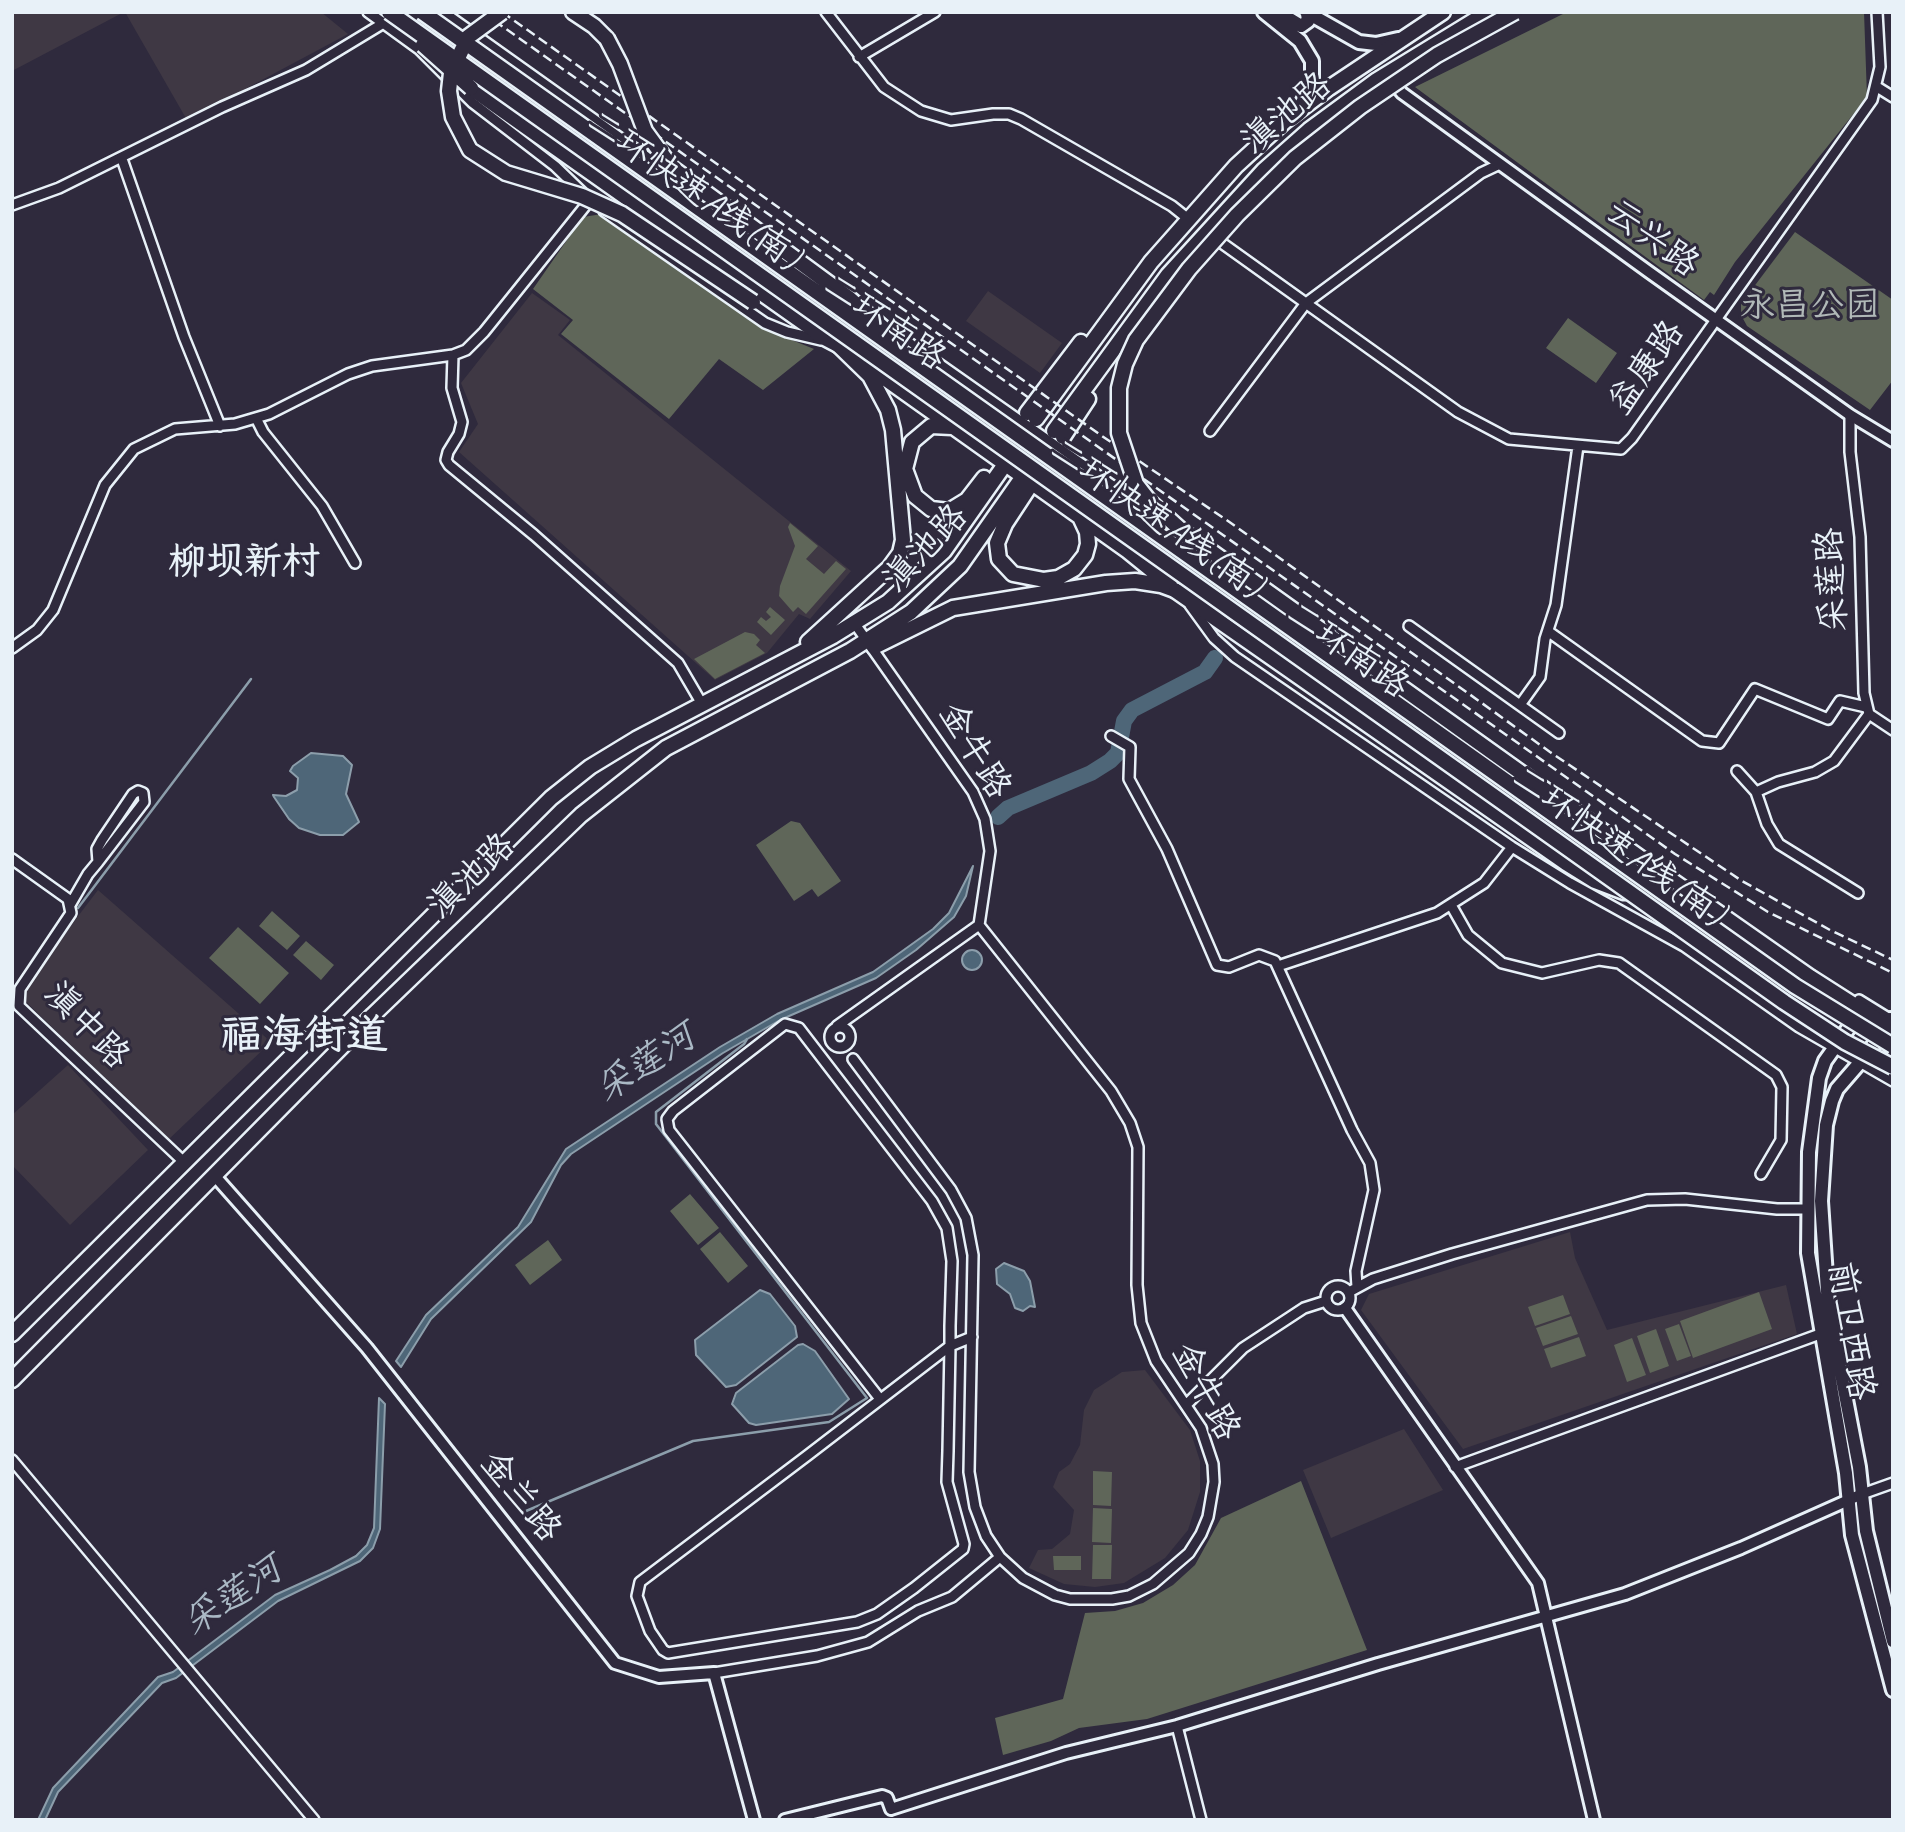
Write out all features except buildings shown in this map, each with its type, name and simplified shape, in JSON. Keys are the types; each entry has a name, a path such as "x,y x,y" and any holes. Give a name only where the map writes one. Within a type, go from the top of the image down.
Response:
{"main road":[{"name":"二环南路","path":"419,12 1617,864 1842,1037"},
{"path":"419,12 1640,877 1824,1006 1893,1048"},
{"path":"502,12 468,37 451,72 449,91 453,117 470,150 498,170 572,193 622,214 839,346 1079,516 1176,590 1577,871 1651,907"},
{"path":"573,12 594,26 611,47 645,131 672,168 850,299 933,375"},
{"path":"1264,12 1300,41 1314,67 1310,92 1284,122"},
{"path":"1278,12 1301,26 1308,21 1306,13"},
{"name":"滇池路","path":"1032,416 1063,363 1128,293 1187,218 1284,122 1405,35 1443,12"},
{"name":"滇池路","path":"1059,434 1145,305 1206,231 1287,149 1386,74 1488,12"},
{"path":"1515,12 1451,47 1378,94 1311,144 1249,202 1189,269 1136,340 1121,376 1117,411 1121,443 1140,490 1164,516 1228,565 1660,872"},
{"path":"1306,13 1340,33 1365,43 1382,44 1405,35"},
{"name":"二环南路","path":"392,14 1842,1037 1882,1035"},
{"path":"392,14 465,83 756,297"},
{"name":"二环快速A线(南)","path":"392,14 1806,1017 1893,1065"},
{"path":"760,674 837,618 889,568 902,547 893,430 888,410 870,376 766,276"},
{"name":"滇池路","path":"12,1334 551,798 608,755 855,624 916,579 944,551 997,468 954,510 935,511 918,500 906,475 909,447 926,428 942,425 954,427"},
{"name":"滇池路","path":"12,1380 392,996 600,798 674,743 871,642 921,604 960,566 1023,485 997,543 999,559 1013,574 1044,580 1058,578 1074,569 1085,555 1088,544 1086,527 1079,516"},
{"path":"876,611 868,624 871,642 889,639 936,614 965,605 1116,582 1153,583 1257,624"},
{"path":"1511,765 1581,829 1640,877"},
{"path":"1536,803 1581,829 1627,850 1660,872 1870,1017 1882,1035"},
{"path":"1842,1037 1866,1023 1882,1035"},
{"name":"二环南路","path":"1882,1035 1893,1048"},
{"name":"二环南路","path":"1882,1035 1893,1065"},
{"name":"前卫西路","path":"1882,1035 1837,1089 1832,1101 1823,1152 1821,1209 1828,1306 1862,1494 1866,1531 1893,1641"},
{"name":"前卫西路","path":"1842,1037 1825,1061 1817,1088 1807,1209 1808,1253 1849,1499 1852,1535 1893,1690"}],"street":[{"path":"368,12 392,14 419,49 473,103 555,166 590,200 765,323 839,346"},
{"path":"443,12 1465,735 1762,937 1882,1035 1893,1081"},
{"path":"826,12 884,87 921,111 951,120 1009,114 1167,203 1187,218"},
{"path":"859,57 935,12"},
{"name":"益康路","path":"1206,231 1458,412 1509,439 1621,449 1627,445 1864,111 1877,87 1880,67 1877,12"},
{"path":"12,205 122,159 222,107 306,70 392,14"},
{"name":"云兴路","path":"1386,74 1402,93 1500,164 1850,415 1893,441"},
{"path":"1877,87 1893,97"},
{"path":"122,159 184,337 220,426"},
{"path":"1210,431 1306,303 1481,173 1500,164"},
{"path":"12,648 37,630 54,610 105,485 134,449 175,429 220,426 257,418 348,374 372,366 453,355 466,350 484,332 590,200"},
{"path":"453,355 451,380 462,422 459,434 448,452 446,460 449,465 678,663 702,704"},
{"name":"采莲路","path":"1850,415 1860,537 1868,711"},
{"path":"257,418 263,432 322,506 355,563"},
{"path":"1520,705 1540,677 1556,605 1578,446"},
{"path":"1176,590 1214,638 1235,657 1513,847 1570,883 1842,1037"},
{"name":"金牛路","path":"853,1059 951,1191 966,1218 973,1255 970,1483 980,1522 1000,1556 1023,1578 1055,1595 1070,1599 1129,1596 1153,1584 1172,1570 1201,1534 1208,1517 1214,1482 1208,1448 1186,1405 1156,1361 1141,1323 1137,1284 1140,1162 1130,1123 1085,1055 979,925 990,851 983,812 940,741 871,642 855,624"},
{"path":"1409,626 1559,733"},
{"path":"1549,632 1702,741 1719,743 1755,689 1828,719 1840,701 1868,711 1893,730"},
{"path":"1756,792 1778,782 1815,772 1834,761 1868,711"},
{"path":"1111,736 1130,747 1129,779 1167,849 1217,965 1229,967 1259,955 1275,961 1374,1175 1374,1190 1356,1271 1353,1289 1350,1302 1345,1308 1335,1310 1326,1301 1326,1294 1333,1287 1353,1289 1452,1254 1647,1200 1685,1199 1777,1209 1807,1209"},
{"path":"1737,771 1756,792 1767,824 1779,844 1858,893"},
{"path":"138,791 143,793 144,802 98,862 97,849 102,840 133,794 138,791"},
{"path":"1278,966 1437,913 1484,883 1513,847"},
{"path":"12,859 68,899 70,905"},
{"name":"滇中路","path":"98,862 70,905 71,913 20,989 19,1006 185,1163"},
{"path":"1451,905 1478,947 1502,963 1542,973 1599,960 1619,963 1776,1075 1782,1087 1781,1140 1761,1174"},
{"path":"853,1059 832,1042 830,1032 979,925"},
{"path":"814,1048 832,1042 843,1047 850,1037 858,1011"},
{"path":"880,1399 668,1130 667,1119 673,1111 785,1024 799,1028 942,1217 952,1261 950,1346 947,1482 963,1549 877,1614 857,1622 668,1653 663,1650 650,1631 637,1596 640,1582 950,1346 972,1337"},
{"path":"837,1027 847,1029 853,1059"},
{"name":"金兰路","path":"214,1175 367,1348 615,1663 659,1677 714,1673"},
{"path":"1186,1405 1243,1348 1304,1308 1326,1301"},
{"path":"1345,1308 1538,1583 1594,1820"},
{"path":"1455,1467 1820,1334"},
{"path":"12,1460 314,1820"},
{"path":"785,1820 882,1796 887,1798 890,1814 1066,1754 1177,1726 1378,1664 1625,1594 1893,1483"},
{"path":"754,1820 714,1673 817,1656 868,1642 918,1611 952,1597 1000,1556"},
{"path":"1177,1726 1201,1820"}],"shaded area":[{"path":"12,12 124,12 12,71"},
{"path":"125,12 321,12 348,34 187,120"},
{"path":"988,291 1062,343 1040,373 966,321"},
{"path":"532,293 570,320 558,335 851,571 810,619 799,614 767,653 715,680 459,452 478,424 461,383"},
{"path":"98,890 271,1042 168,1140 22,998 24,987"},
{"path":"68,1065 148,1150 70,1225 12,1165 12,1115"},
{"path":"1570,1232 1575,1258 1607,1330 1786,1285 1797,1334 1463,1449 1361,1310 1369,1294"},
{"path":"1145,1370 1190,1430 1200,1461 1200,1492 1188,1530 1165,1558 1124,1583 1095,1587 1064,1584 1029,1568 1038,1550 1052,1549 1070,1534 1074,1510 1053,1487 1059,1472 1070,1464 1080,1445 1084,1410 1094,1390 1122,1372"},
{"path":"1404,1429 1443,1490 1331,1538 1303,1470"}],"green space":[{"path":"1567,12 1864,12 1867,97 1735,262 1714,295 1710,292 1704,300 1415,87"},
{"path":"602,214 760,327 814,349 763,390 719,359 669,419 561,334 573,320 533,289 583,217"},
{"name":"永昌公园","path":"1795,232 1893,300 1893,380 1870,410 1747,326 1741,315 1741,304"},
{"path":"1568,318 1617,353 1596,383 1546,348"},
{"path":"790,523 818,546 806,559 824,574 836,561 846,569 806,614 798,607 793,612 779,596 795,546 788,527"},
{"path":"770,607 785,620 771,635 757,622 761,617 766,621 771,617 766,612"},
{"path":"745,632 754,634 760,640 756,645 765,653 715,679 694,659"},
{"path":"791,821 800,823 841,881 818,897 812,889 794,901 756,845"},
{"path":"272,911 300,936 287,950 259,926"},
{"path":"238,927 289,973 260,1004 209,958"},
{"path":"306,941 334,965 321,980 293,955"},
{"path":"690,1194 719,1228 698,1245 670,1211"},
{"path":"720,1232 748,1266 728,1283 700,1249"},
{"path":"548,1240 562,1260 530,1285 515,1265"},
{"path":"1759,1292 1772,1329 1693,1358 1680,1321"},
{"path":"1563,1295 1570,1314 1535,1326 1528,1307"},
{"path":"1571,1316 1578,1334 1543,1346 1536,1328"},
{"path":"1679,1324 1691,1356 1677,1361 1665,1329"},
{"path":"1656,1329 1669,1366 1650,1373 1637,1336"},
{"path":"1579,1337 1586,1356 1551,1368 1544,1349"},
{"path":"1632,1338 1646,1375 1627,1382 1614,1345"},
{"path":"1093,1471 1112,1472 1111,1506 1093,1505"},
{"path":"1301,1481 1367,1650 1147,1719 1079,1728 1051,1741 1003,1755 995,1718 1063,1699 1085,1613 1115,1611 1143,1603 1173,1585 1195,1565 1221,1518"},
{"path":"1093,1508 1112,1509 1111,1543 1092,1542"},
{"path":"1093,1545 1112,1545 1111,1579 1092,1579"},
{"path":"1053,1556 1081,1556 1081,1570 1054,1570"}],"water":[{"path":"311,753 343,756 352,765 346,794 359,822 343,835 320,835 299,828 289,819 273,795 286,796 297,790 298,778 290,771"},
{"name":"采莲河","path":"973,866 966,896 954,917 916,950 876,978 780,1020 723,1053 571,1154 561,1165 531,1222 431,1319 401,1367 396,1361 426,1315 518,1227 566,1149 720,1047 777,1014 873,972 933,929 949,913"},
{"path":"972,950 979,953 982,960 979,967 972,970 965,967 962,960 965,953"},
{"path":"1004,1263 1024,1271 1030,1281 1035,1307 1030,1306 1023,1311 1015,1308 1010,1294 997,1284 996,1269"},
{"path":"760,1290 770,1294 795,1326 797,1337 736,1385 726,1387 696,1355 695,1340"},
{"path":"803,1344 815,1351 849,1399 832,1414 756,1425 749,1423 732,1404 736,1393 798,1345"},
{"name":"采莲河","path":"379,1398 385,1404 380,1529 373,1548 360,1561 278,1601 176,1678 162,1683 58,1792 45,1820 38,1820 53,1788 158,1677 173,1672 275,1595 356,1556 367,1545 374,1528"}],"waterway":[{"name":"采莲河","path":"998,817 1008,808 1091,773 1110,761 1118,753 1124,721 1132,710 1205,672 1215,658"},
{"path":"78,908 251,679"},
{"path":"526,1511 693,1441 829,1422 867,1398 656,1124 656,1112 747,1039"}],"tunnel":[{"path":"993,466 1021,423"}],"railway":[{"path":"482,12 1675,854 1768,912 1893,973"},
{"path":"502,12 1102,436 1228,521 1550,752 1742,881 1830,930 1893,960"}],"district":[{"name":"柳坝新村","path":"244,563"},
{"name":"福海街道","path":"304,1037"}]}
